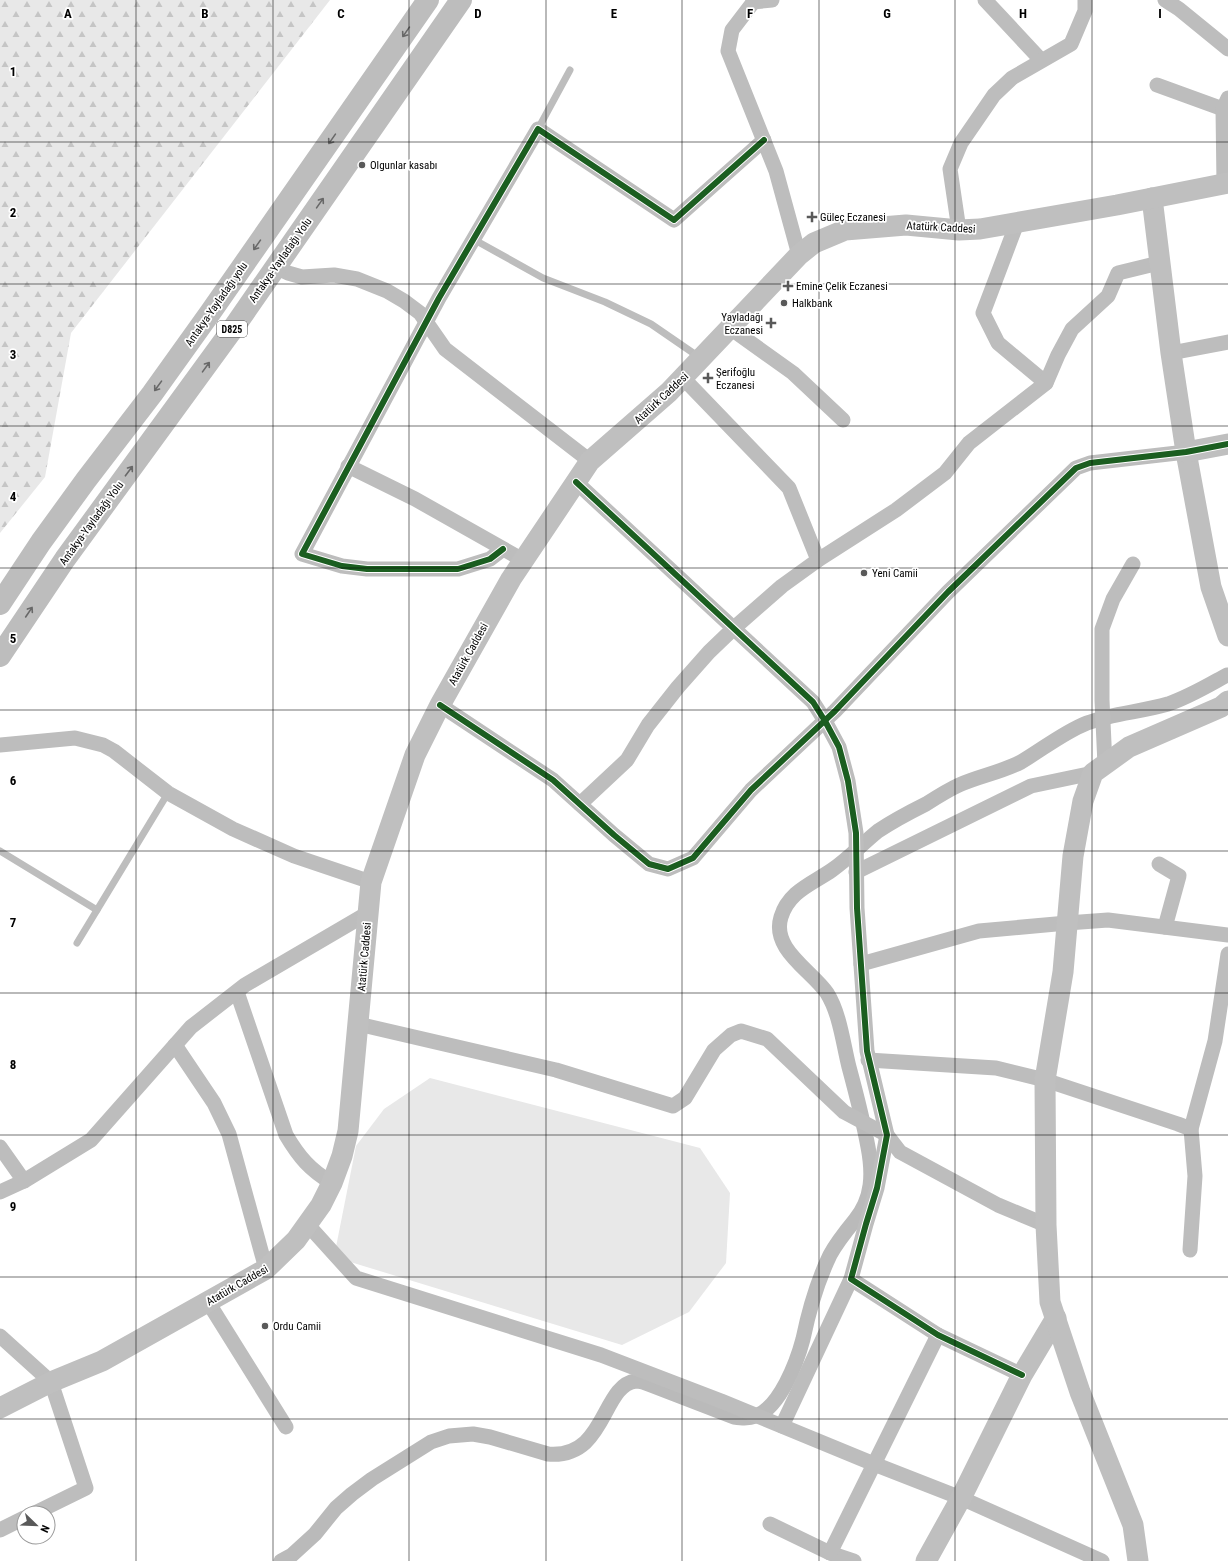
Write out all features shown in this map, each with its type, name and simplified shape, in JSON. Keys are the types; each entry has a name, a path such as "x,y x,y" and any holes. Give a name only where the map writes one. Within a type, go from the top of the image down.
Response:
{"highway":[{"name":"Antakya-Yayladağı yolu","path":"0,604 41,542 210,313 428,0"},
{"name":"Antakya-Yayladağı Yolu","path":"0,656 65,559 174,412 461,0"}],"main road":[{"name":"Atatürk Caddesi","path":"0,1408 51,1382 102,1361 266,1269 282,1255 308,1225 321,1205 332,1183 342,1156 348,1131 371,882 415,755 440,705 511,579 590,461 669,392 799,255 814,243 845,230 906,225 960,230 980,229 1226,183"},
{"path":"1152,198 1171,353 1186,452 1211,587 1228,636"},
{"path":"1186,452 1228,444"},
{"path":"1138,1561 1133,1525 1080,1392 1050,1302 1046,1225 1045,1080 1063,972 1074,856 1082,808 1099,769 1129,747 1226,707"},
{"path":"926,1561 961,1498 1022,1375 1056,1318"}],"street":[{"path":"772,0 754,1 732,30 728,51 776,171 799,255"},
{"path":"986,0 1041,60"},
{"path":"960,230 950,169 961,143 994,95 1012,78 1071,44 1085,11 1085,0"},
{"path":"1166,0 1228,49"},
{"path":"1157,84 1225,103 1226,183"},
{"path":"503,549 490,559 458,569 367,569 342,566 302,554 426,323 473,239 538,129 674,220 764,140"},
{"path":"1018,223 983,313 998,343 1046,383"},
{"path":"580,804 627,760 648,725 678,687 709,652 734,628 782,586 818,560 896,510 945,473 969,443 1046,383 1058,355 1072,329 1108,296 1118,273 1159,263"},
{"path":"275,267 295,275 302,276 334,274 357,278 372,284 404,301 420,313 445,349 590,461"},
{"path":"730,328 793,374 843,420"},
{"path":"1171,353 1228,342"},
{"path":"683,378 789,488 818,560"},
{"path":"440,705 553,780 614,835 649,864 668,869 693,858 751,790 825,721 948,592 1076,468 1090,463 1186,452"},
{"path":"348,466 415,499 523,560"},
{"path":"576,482 813,702 839,747 848,781 856,834 857,908 868,1060 887,1135 900,1152 998,1205 1046,1225"},
{"path":"0,595 41,542"},
{"path":"856,866 1031,786 1099,769 1104,732 1102,700 1102,629 1113,599 1133,564"},
{"path":"0,745 74,738 90,741 114,751 168,793 233,830 294,856 371,882"},
{"path":"1159,864 1179,876 1166,927"},
{"path":"0,1192 24,1180 91,1140 191,1027 246,985 368,913"},
{"path":"861,964 979,931 1067,922 1108,920 1228,935"},
{"path":"1190,1250 1195,1176 1192,1129 1216,1041 1228,954"},
{"path":"237,992 286,1135 296,1153 308,1166 332,1183"},
{"path":"358,1024 556,1070 673,1106 684,1098 714,1050 731,1035 741,1031 767,1039 844,1112 887,1135"},
{"path":"175,1045 214,1103 229,1134 266,1269"},
{"path":"868,1060 996,1068 1045,1080 1192,1129"},
{"path":"782,1426 851,1279 877,1188 887,1135"},
{"path":"0,1147 24,1180"},
{"path":"308,1225 356,1278 601,1355 721,1401 961,1498 1100,1561"},
{"path":"851,1279 938,1335 1022,1375"},
{"path":"208,1302 286,1427"},
{"path":"830,1553 938,1335"},
{"path":"0,1336 51,1382 86,1488 51,1505"},
{"path":"0,1530 16,1522"},
{"path":"770,1524 830,1553 854,1561"}],"lane":[{"path":"538,129 570,70"},
{"path":"473,239 543,278 605,302 651,324 702,358"},
{"path":"77,943 168,793"},
{"path":"0,851 97,910"}],"green space":[{"path":"0,0 330,0 71,333 45,477 0,533"},
{"path":"430,1078 700,1148 730,1193 726,1263 689,1312 622,1345 334,1257 356,1146 384,1109"}],"waterway":[{"path":"281,1561 292,1555 315,1534 336,1508 372,1479 431,1442 449,1436 473,1434 490,1437 548,1454 567,1452 582,1445 593,1434 616,1395 625,1385 636,1381 734,1417 750,1418 765,1411 780,1394 792,1371 800,1349 821,1275 833,1250 861,1212 868,1194 871,1176 870,1157 866,1137 838,1019 827,993 794,958 782,939 779,929 781,917 785,908 795,894 838,866 878,831 951,789 1021,762 1062,736 1087,723 1107,717 1168,704 1191,695 1227,675"}],"cycle path":[{"path":"503,549 490,559 458,569 367,569 342,566 302,554 439,298 538,129 674,220 764,140"},
{"path":"440,705 553,780 614,835 649,864 668,869 693,858 751,790 835,711 948,592 1076,468 1090,463 1186,452 1228,444"},
{"path":"576,482 813,702 839,747 848,781 856,833 857,908 867,1051 887,1135 877,1188 851,1279 938,1335 1022,1375"}],"place":[{"name":"Olgunlar kasabı","path":"362,165"},
{"name":"Güleç Eczanesi","path":"812,217"},
{"name":"Emine Çelik Eczanesi","path":"788,286"},
{"name":"Halkbank","path":"784,303"},
{"name":"Yayladağı Eczanesi","path":"771,323"},
{"name":"Şerifoğlu Eczanesi","path":"708,378"},
{"name":"Yeni Camii","path":"864,573"},
{"name":"Ordu Camii","path":"265,1326"}]}
